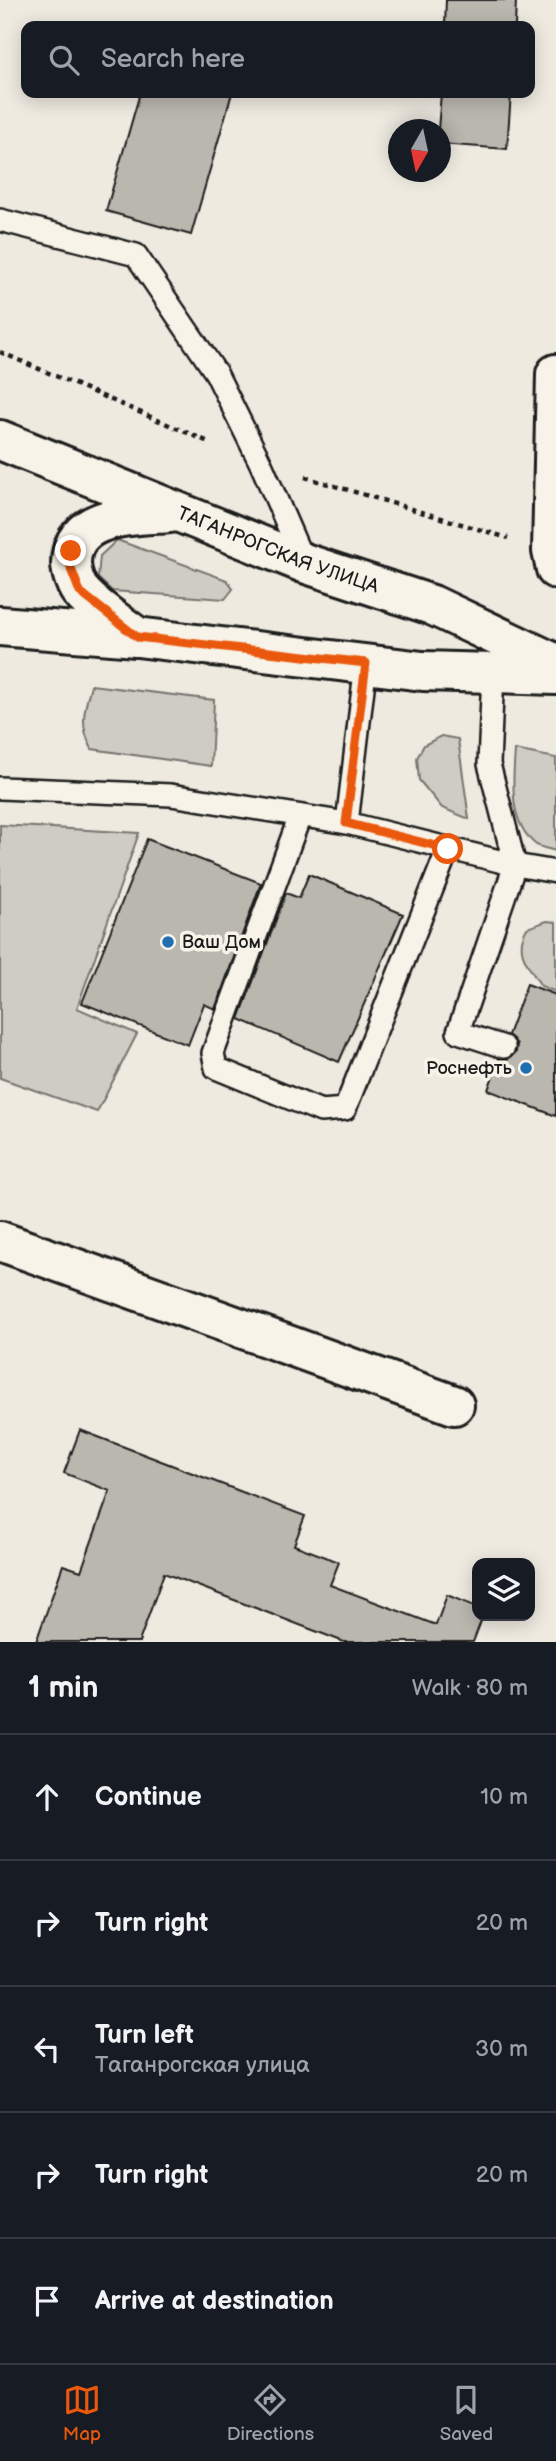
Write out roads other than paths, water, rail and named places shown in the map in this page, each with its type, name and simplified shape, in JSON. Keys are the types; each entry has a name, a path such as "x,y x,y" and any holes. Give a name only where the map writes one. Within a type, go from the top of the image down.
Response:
{"main road":[{"path":"556,374 552,551 556,569"},
{"name":"ТАГАНРОГСКАЯ УЛИЦА","path":"0,440 304,563 432,605 556,664"},
{"path":"137,637 80,592 71,569 71,551 81,532 107,519 175,512"},
{"path":"0,626 137,637 423,671 556,676"},
{"path":"0,1241 454,1405"}],"lane":[{"path":"0,219 136,255 216,373 261,464 304,563"},
{"path":"346,823 366,663"},
{"path":"493,673 489,764 515,865 458,1031 504,1047"},
{"path":"0,788 171,795 346,823 515,865 556,872"},
{"path":"300,816 213,1053 216,1068 320,1111 345,1109 448,849"}],"place":[{"name":"Ваш Дом","path":"168,942"},
{"name":"Роснефть","path":"526,1068"}]}
